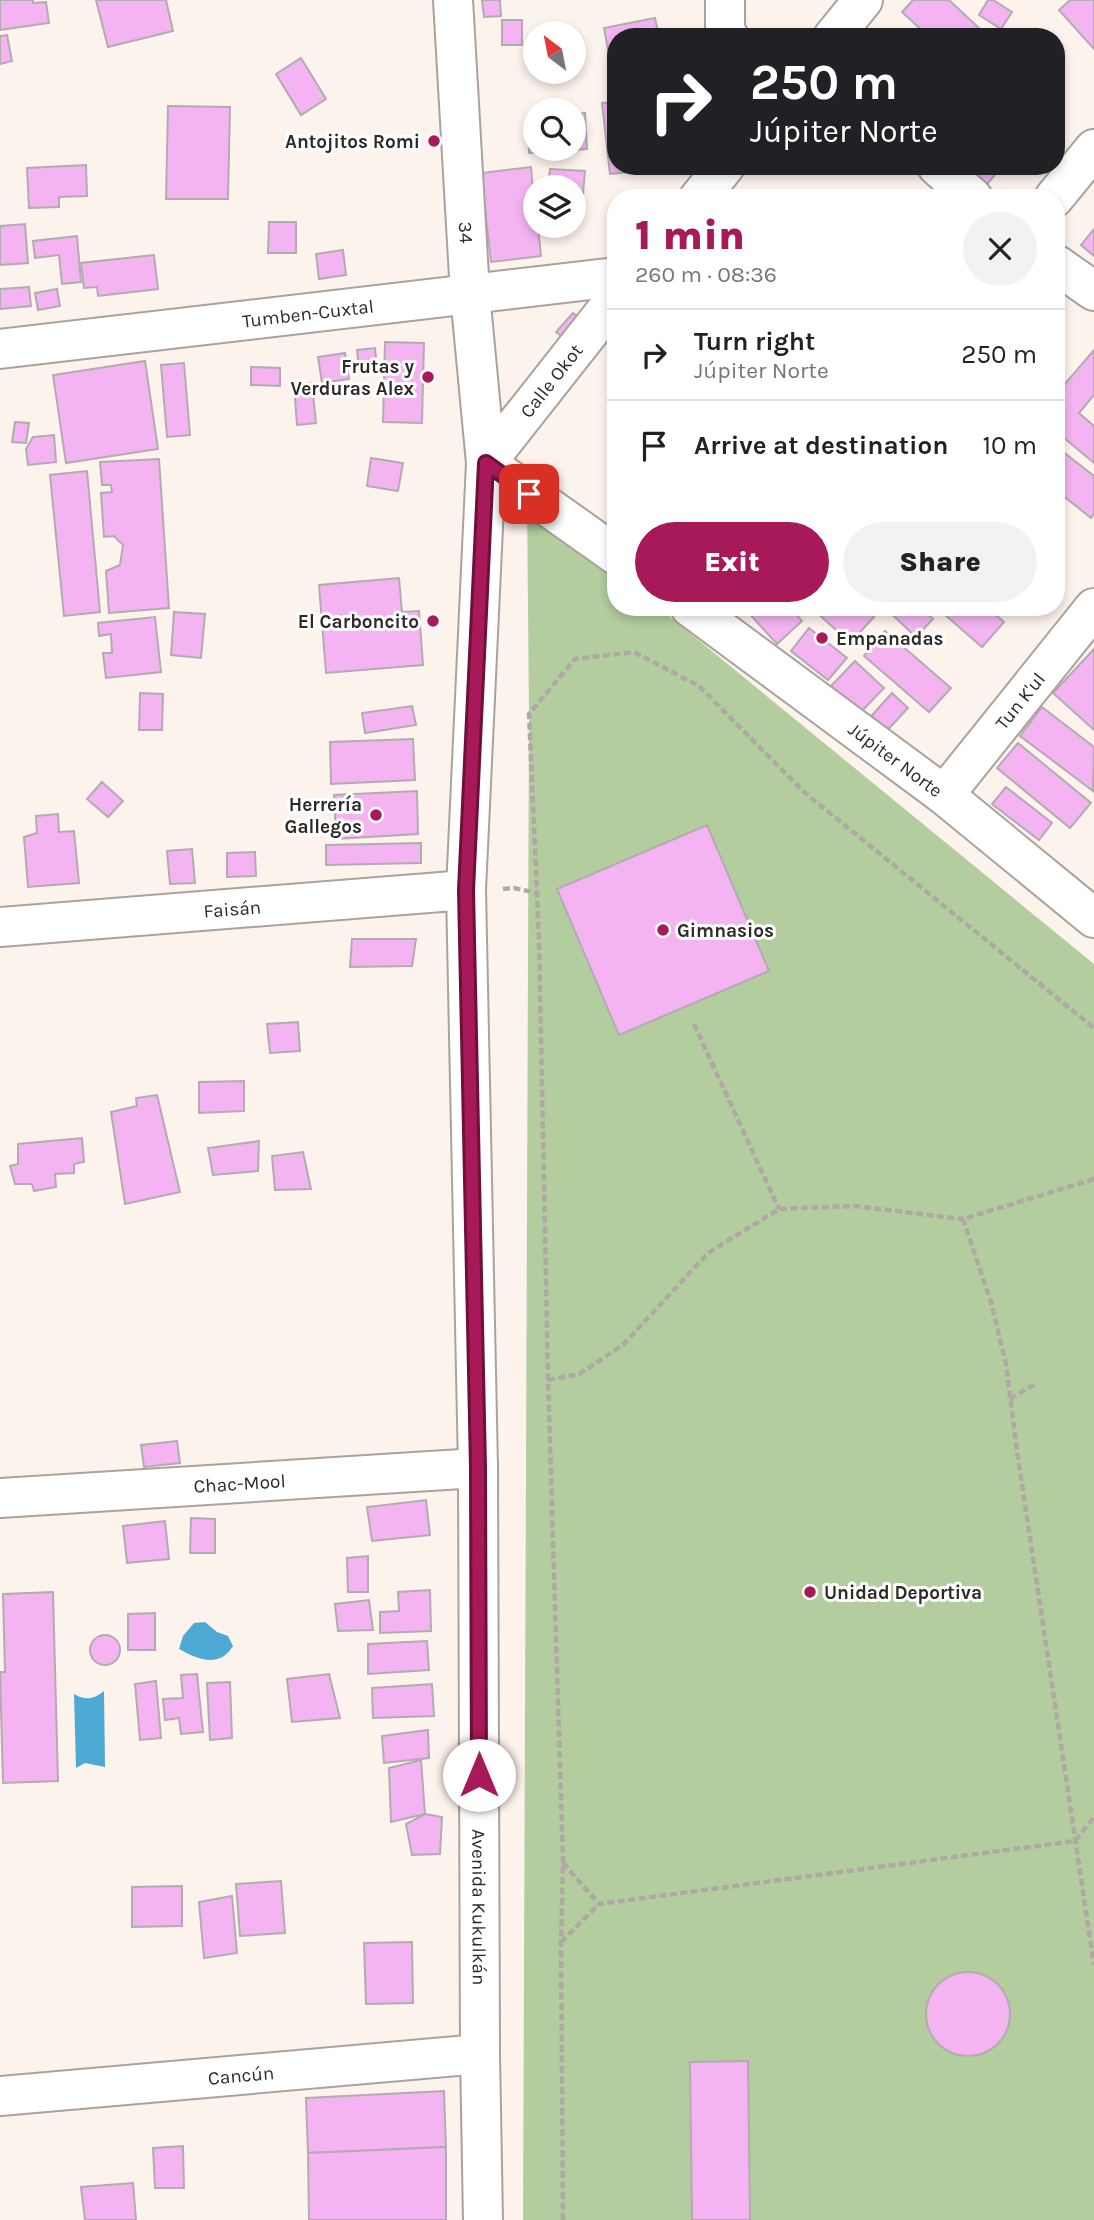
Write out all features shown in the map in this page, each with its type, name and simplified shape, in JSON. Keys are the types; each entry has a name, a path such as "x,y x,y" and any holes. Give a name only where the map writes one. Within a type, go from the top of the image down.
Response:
{"street":[{"name":"34","path":"453,0 470,293 486,463"},
{"path":"725,0 725,28"},
{"path":"840,28 863,0"},
{"path":"1061,189 1094,149"},
{"path":"706,189 717,175"},
{"path":"947,175 963,189"},
{"path":"1065,271 1094,291"},
{"name":"Tumben-Cuxtal","path":"0,349 607,278"},
{"name":"Calle Okot","path":"486,463 607,309"},
{"path":"486,463 607,549"},
{"name":"Avenida Kukulkán","path":"483,2220 478,1468 466,890 486,463"},
{"name":"Tun K'ul","path":"944,795 1094,608"},
{"name":"Júpiter Norte","path":"713,616 944,795 1094,918"},
{"name":"Faisán","path":"0,927 466,890"},
{"name":"Chac-Mool","path":"0,1498 478,1468"},
{"name":"Cancún","path":"0,2096 480,2054"}],"path":[{"path":"563,2220 563,1862 548,1380 539,939 529,714 575,659 634,652 699,686 804,792 1094,1028"},
{"path":"694,1024 779,1209"},
{"path":"548,1380 579,1374 623,1345 708,1254 779,1209 854,1206 962,1219 1094,1179"},
{"path":"962,1219 991,1302 1006,1364 1094,1965"},
{"path":"1010,1399 1035,1384"},
{"path":"561,1942 599,1904 1075,1841 1094,1817"},
{"path":"563,1862 599,1904"}],"green space":[{"name":"Unidad Deportiva","path":"527,497 607,564 607,616 669,616 1094,964 1094,2220 523,2220 529,714"}],"water":[{"path":"205,1622 217,1632 228,1636 233,1646 221,1658 200,1659 179,1649 183,1636 194,1623"},
{"path":"104,1691 105,1767 85,1763 76,1768 74,1694 90,1698"}],"building":[{"path":"0,0 46,2 49,23 0,30"},
{"path":"96,0 166,0 173,31 108,47"},
{"path":"482,0 500,0 501,16 484,17"},
{"path":"913,0 949,0 979,28 919,28 902,12"},
{"path":"988,0 993,0 1012,12 1002,28 979,15"},
{"path":"1070,0 1094,0 1094,49 1059,10"},
{"path":"655,18 657,28 607,28 607,45 604,28"},
{"path":"502,20 522,20 522,45 502,45"},
{"path":"7,35 12,61 0,64 0,36"},
{"path":"301,58 326,99 301,115 276,74"},
{"path":"602,103 607,103 607,147"},
{"path":"168,106 230,107 228,199 166,199"},
{"path":"86,165 87,196 59,197 59,207 29,208 27,168"},
{"path":"531,167 532,175 523,175 523,238 539,238 541,256 491,262 481,173"},
{"path":"550,169 585,171 585,175 549,175"},
{"path":"971,175 995,175 985,187"},
{"path":"269,222 296,222 296,253 268,253"},
{"path":"25,224 28,263 0,265 0,226"},
{"path":"1094,229 1094,256 1081,245"},
{"path":"77,236 81,282 62,284 59,255 35,258 33,241"},
{"path":"343,250 346,275 319,279 316,254"},
{"path":"154,255 158,289 98,296 97,287 84,288 81,263"},
{"path":"29,287 31,306 0,309 0,289"},
{"path":"57,289 60,306 38,310 35,293"},
{"path":"573,313 581,320 564,338 556,332"},
{"path":"385,342 424,343 422,423 383,422"},
{"path":"375,348 377,369 359,370 357,350"},
{"path":"1094,350 1094,395 1079,413 1094,426 1094,463 1065,439 1065,384"},
{"path":"345,353 349,379 322,383 318,357"},
{"path":"145,361 158,449 66,463 53,375"},
{"path":"184,363 190,435 167,437 161,365"},
{"path":"251,367 280,368 280,386 251,385"},
{"path":"312,383 316,423 297,425 294,385"},
{"path":"15,422 29,423 26,443 12,442"},
{"path":"54,435 56,462 28,465 26,449 33,437"},
{"path":"1065,453 1094,476 1094,514 1091,518 1065,497"},
{"path":"371,458 403,463 398,491 367,486"},
{"path":"159,459 169,608 109,613 106,571 120,565 123,545 114,536 104,537 101,493 112,492 111,485 102,485 100,462"},
{"path":"87,471 100,612 64,616 50,475"},
{"path":"399,578 402,612 419,611 423,665 326,673 319,585"},
{"path":"174,612 205,614 201,658 171,655"},
{"path":"752,616 798,616 802,621 777,644"},
{"path":"821,616 873,616 850,643"},
{"path":"894,616 930,616 933,619 916,637"},
{"path":"946,616 997,616 1004,622 982,647"},
{"path":"155,617 161,672 106,678 103,653 112,653 111,634 99,636 98,623"},
{"path":"809,628 847,658 828,680 791,651"},
{"path":"885,631 951,688 929,712 864,656"},
{"path":"1094,649 1094,730 1053,693"},
{"path":"855,661 884,688 860,713 831,686"},
{"path":"140,693 163,694 162,730 139,730"},
{"path":"892,693 908,708 882,736 866,722"},
{"path":"412,706 416,725 365,733 362,713"},
{"path":"1042,707 1094,747 1093,791 1020,736"},
{"path":"413,739 415,780 331,784 330,742"},
{"path":"1018,743 1091,803 1070,828 997,768"},
{"path":"102,782 123,801 108,817 87,799"},
{"path":"1006,787 1052,823 1039,840 992,804"},
{"name":"Herrería Gallegos","path":"417,791 418,834 336,839 334,795"},
{"path":"58,814 59,832 74,831 79,883 28,887 24,837 37,833 36,816"},
{"name":"Gimnasios","path":"707,825 769,971 619,1035 557,889"},
{"path":"421,843 421,863 326,865 326,845"},
{"path":"192,849 195,883 170,884 167,851"},
{"path":"255,852 256,876 227,877 227,853"},
{"path":"352,939 416,939 412,966 350,967"},
{"path":"298,1022 300,1051 270,1053 267,1024"},
{"path":"244,1081 244,1111 199,1113 199,1082"},
{"path":"157,1095 180,1192 125,1204 111,1112 137,1106 136,1098"},
{"path":"82,1138 84,1162 74,1164 74,1173 55,1174 56,1187 34,1191 32,1184 15,1184 10,1166 18,1164 18,1144"},
{"path":"259,1141 258,1171 213,1175 208,1148"},
{"path":"303,1152 311,1189 275,1190 272,1156"},
{"path":"177,1441 180,1463 144,1467 141,1445"},
{"path":"426,1500 430,1535 372,1541 367,1507"},
{"path":"191,1518 215,1519 215,1553 190,1553"},
{"path":"165,1521 169,1559 127,1563 123,1526"},
{"path":"368,1556 368,1592 348,1592 347,1558"},
{"path":"430,1590 431,1631 380,1633 380,1612 399,1611 398,1592"},
{"path":"53,1592 58,1781 3,1783 0,1672 5,1672 3,1594"},
{"path":"369,1600 373,1630 338,1631 335,1604"},
{"path":"155,1613 155,1650 128,1650 128,1614"},
{"path":"105,1635 116,1639 120,1650 116,1661 105,1665 94,1661 90,1650 94,1639"},
{"path":"427,1641 429,1670 368,1674 368,1644"},
{"path":"197,1674 203,1732 181,1734 179,1718 165,1720 163,1699 183,1698 181,1675"},
{"path":"329,1674 340,1718 292,1722 287,1679"},
{"path":"156,1681 161,1738 140,1740 135,1684"},
{"path":"230,1682 232,1738 210,1740 207,1683"},
{"path":"432,1684 434,1716 373,1718 372,1688"},
{"path":"428,1730 429,1758 384,1763 382,1736"},
{"path":"421,1760 425,1814 391,1822 389,1768"},
{"path":"425,1814 442,1817 440,1854 412,1855 406,1824"},
{"path":"281,1881 285,1933 240,1936 236,1884"},
{"path":"182,1886 182,1926 132,1927 132,1887"},
{"path":"232,1896 237,1953 204,1958 199,1902"},
{"path":"412,1942 413,2003 366,2004 364,1943"},
{"path":"968,1972 984,1975 998,1984 1007,1998 1010,2014 1007,2030 998,2044 984,2053 968,2056 952,2053 938,2044 929,2030 926,2014 929,1998 938,1984 952,1975"},
{"path":"748,2061 750,2220 692,2220 690,2062"},
{"path":"444,2091 446,2147 308,2153 306,2098"},
{"path":"183,2146 184,2188 155,2188 153,2148"},
{"path":"446,2147 446,2220 309,2220 308,2153"},
{"path":"133,2183 136,2220 85,2220 81,2187"}],"place":[{"name":"Antojitos Romi","path":"434,141"},
{"name":"Frutas y Verduras Alex","path":"428,377"},
{"name":"El Carboncito","path":"433,621"},
{"name":"Empanadas","path":"822,638"},
{"name":"Herrería Gallegos","path":"376,815"},
{"name":"Gimnasios","path":"663,930"},
{"name":"Unidad Deportiva","path":"810,1592"}],"route":[{"path":"479,1775 478,1468 466,890 486,463 529,494"}]}
